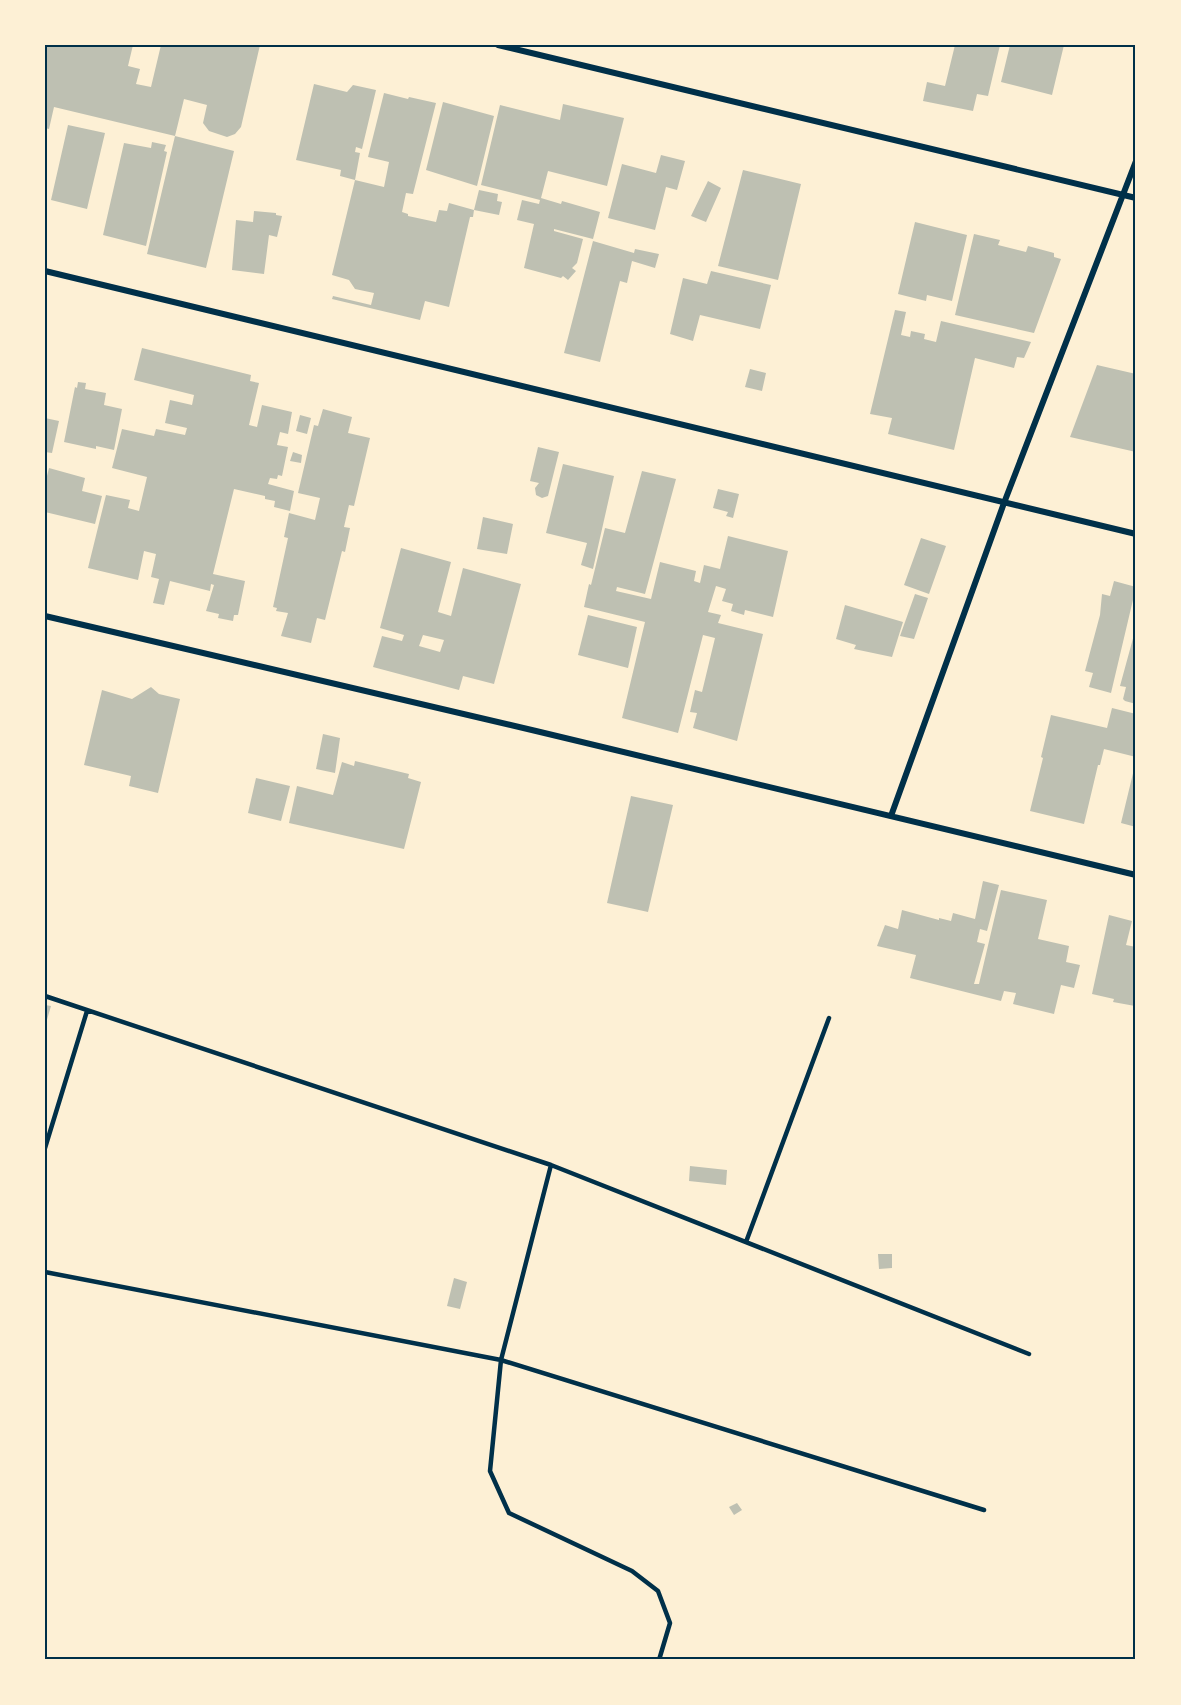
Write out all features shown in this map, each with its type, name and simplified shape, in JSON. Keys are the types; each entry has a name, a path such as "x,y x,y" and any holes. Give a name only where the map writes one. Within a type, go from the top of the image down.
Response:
{"street":[{"path":"498,45 1136,198"},
{"path":"891,816 1004,503 1136,161"},
{"path":"45,271 1136,534"},
{"path":"45,616 1136,875"}],"lane":[{"path":"45,996 550,1165 1029,1354"},
{"path":"45,1148 87,1011"},
{"path":"746,1242 829,1018"},
{"path":"550,1165 501,1360 490,1472 509,1513 632,1571 658,1591 670,1623 659,1660"},
{"path":"45,1272 501,1360 984,1510"}],"building":[{"path":"45,45 133,45 128,66 140,69 136,84 151,87 161,45 260,45 241,127 235,134 227,137 209,131 203,123 207,105 184,99 175,136 54,107 49,129 45,128"},
{"path":"955,45 1000,45 988,96 977,94 973,111 923,101 927,82 945,86"},
{"path":"1010,45 1064,45 1052,95 1001,82"},
{"path":"314,84 347,92 353,85 376,90 362,149 356,147 355,152 360,153 355,180 340,176 341,170 296,160"},
{"path":"384,93 436,103 413,194 406,193 402,212 408,216 436,222 439,210 447,211 449,203 474,210 473,217 470,217 449,307 425,301 420,320 332,299 333,296 371,305 374,293 355,289 349,280 332,275 355,180 384,187 389,162 368,157"},
{"path":"443,102 494,116 477,186 426,170"},
{"path":"563,104 624,118 607,186 548,171 541,198 561,204 562,201 600,212 593,239 554,229 554,231 583,239 577,263 572,268 576,271 568,280 563,276 561,278 524,268 534,224 517,220 522,200 539,204 540,200 481,185 500,105 560,120"},
{"path":"68,125 105,133 87,209 51,200"},
{"path":"175,136 234,151 206,268 147,254"},
{"path":"152,142 166,145 164,151 167,152 146,246 103,235 124,143 151,148"},
{"path":"661,155 685,161 677,190 666,187 655,230 608,218 622,164 656,173"},
{"path":"743,170 801,184 778,280 718,266"},
{"path":"708,181 721,188 706,222 691,216"},
{"path":"479,190 498,194 497,201 502,202 499,215 474,210"},
{"path":"254,211 276,213 282,216 277,237 269,235 264,274 232,270 236,220 253,222"},
{"path":"915,222 967,235 952,301 927,295 926,301 898,294"},
{"path":"974,234 1000,240 998,245 1026,252 1028,246 1054,253 1054,257 1061,259 1034,333 955,315"},
{"path":"593,241 634,253 635,249 659,254 655,268 632,261 627,283 620,281 600,362 564,353"},
{"path":"711,271 771,285 760,329 700,315 693,341 670,334 683,278 707,284"},
{"path":"895,310 906,312 901,335 910,337 911,331 925,334 924,339 936,342 941,321 1031,342 1024,358 1017,357 1014,368 975,358 954,450 888,434 892,418 870,414"},
{"path":"142,348 251,375 250,381 259,383 249,425 257,427 262,405 292,412 288,434 280,432 277,445 288,447 282,476 278,475 277,479 270,478 268,484 294,491 290,511 274,507 275,501 265,499 265,496 234,489 213,574 245,581 238,615 234,615 233,621 218,618 219,614 206,611 214,585 211,584 210,591 170,581 164,605 153,603 159,579 151,577 156,554 144,551 138,580 88,568 106,495 130,500 128,508 139,511 147,477 112,468 122,429 154,436 156,429 185,435 187,428 165,423 170,400 192,405 194,395 134,380"},
{"path":"1097,365 1136,374 1136,452 1070,437"},
{"path":"750,369 766,373 762,391 745,387"},
{"path":"78,382 86,383 85,389 106,393 104,405 122,409 114,450 96,446 96,449 64,442"},
{"path":"323,409 352,417 348,433 370,438 354,506 349,505 344,527 350,528 345,552 342,551 325,620 317,618 311,643 281,636 288,613 276,611 277,608 273,607 288,538 284,537 289,513 315,520 320,498 298,493 314,425 318,426"},
{"path":"300,415 311,418 307,434 296,431"},
{"path":"45,418 59,421 52,453 45,452"},
{"path":"538,447 559,452 548,496 542,498 536,495 535,488 539,483 530,481"},
{"path":"293,452 302,455 301,463 290,461"},
{"path":"563,464 614,476 593,569 581,565 587,543 546,533"},
{"path":"49,468 85,478 82,491 102,496 95,524 45,512 45,484"},
{"path":"642,471 676,479 645,594 617,587 616,591 651,599 660,562 696,571 694,581 700,583 704,565 720,569 728,536 788,551 773,617 745,610 744,615 731,611 733,604 722,601 726,589 716,586 708,612 721,615 718,623 763,634 737,741 693,728 697,713 690,712 695,690 702,692 715,638 703,635 678,733 622,718 645,622 584,607 605,528 625,533"},
{"path":"718,489 739,494 733,518 726,516 728,512 713,508"},
{"path":"483,517 513,524 507,554 477,549"},
{"path":"921,538 946,546 929,594 904,585"},
{"path":"401,548 451,562 438,612 451,616 463,568 521,584 494,684 463,676 459,690 373,667 382,636 402,641 404,635 380,628","holes":["423,635 444,640 440,652 419,646"]},
{"path":"1114,581 1136,587 1111,693 1089,687 1093,673 1085,671 1100,615 1102,594 1110,596"},
{"path":"915,594 928,598 914,639 900,636"},
{"path":"845,605 903,622 892,657 854,649 856,645 836,639"},
{"path":"588,615 637,627 628,668 578,655"},
{"path":"1135,631 1136,704 1123,699 1126,687 1120,686"},
{"path":"151,687 159,694 180,699 158,793 129,786 131,776 84,765 102,690 132,699"},
{"path":"1112,708 1136,714 1136,757 1104,749 1084,824 1030,811 1051,715 1107,728"},
{"path":"323,734 340,738 335,773 316,769"},
{"path":"355,761 409,774 408,778 421,782 404,849 289,823 297,786 333,795 342,762 354,766"},
{"path":"1136,765 1136,827 1121,823"},
{"path":"256,778 290,786 281,821 248,813"},
{"path":"631,796 673,805 648,912 607,903"},
{"path":"983,881 999,885 987,931 980,929 977,942 985,944 974,984 979,984 1001,890 1047,900 1038,939 1069,946 1066,962 1080,965 1074,988 1061,985 1054,1014 1013,1004 1016,993 1004,991 1001,1001 910,978 916,955 877,946 885,925 898,929 902,910 939,920 939,918 951,921 953,913 975,919"},
{"path":"1109,915 1132,921 1126,945 1136,947 1135,1006 1113,1002 1114,999 1092,994"},
{"path":"45,1005 51,1006 46,1023 45,1023"},
{"path":"690,1166 727,1170 726,1185 689,1181"},
{"path":"878,1254 892,1254 892,1268 879,1269"},
{"path":"454,1278 467,1282 460,1309 447,1306"},
{"path":"737,1503 742,1510 734,1515 729,1507"}]}
